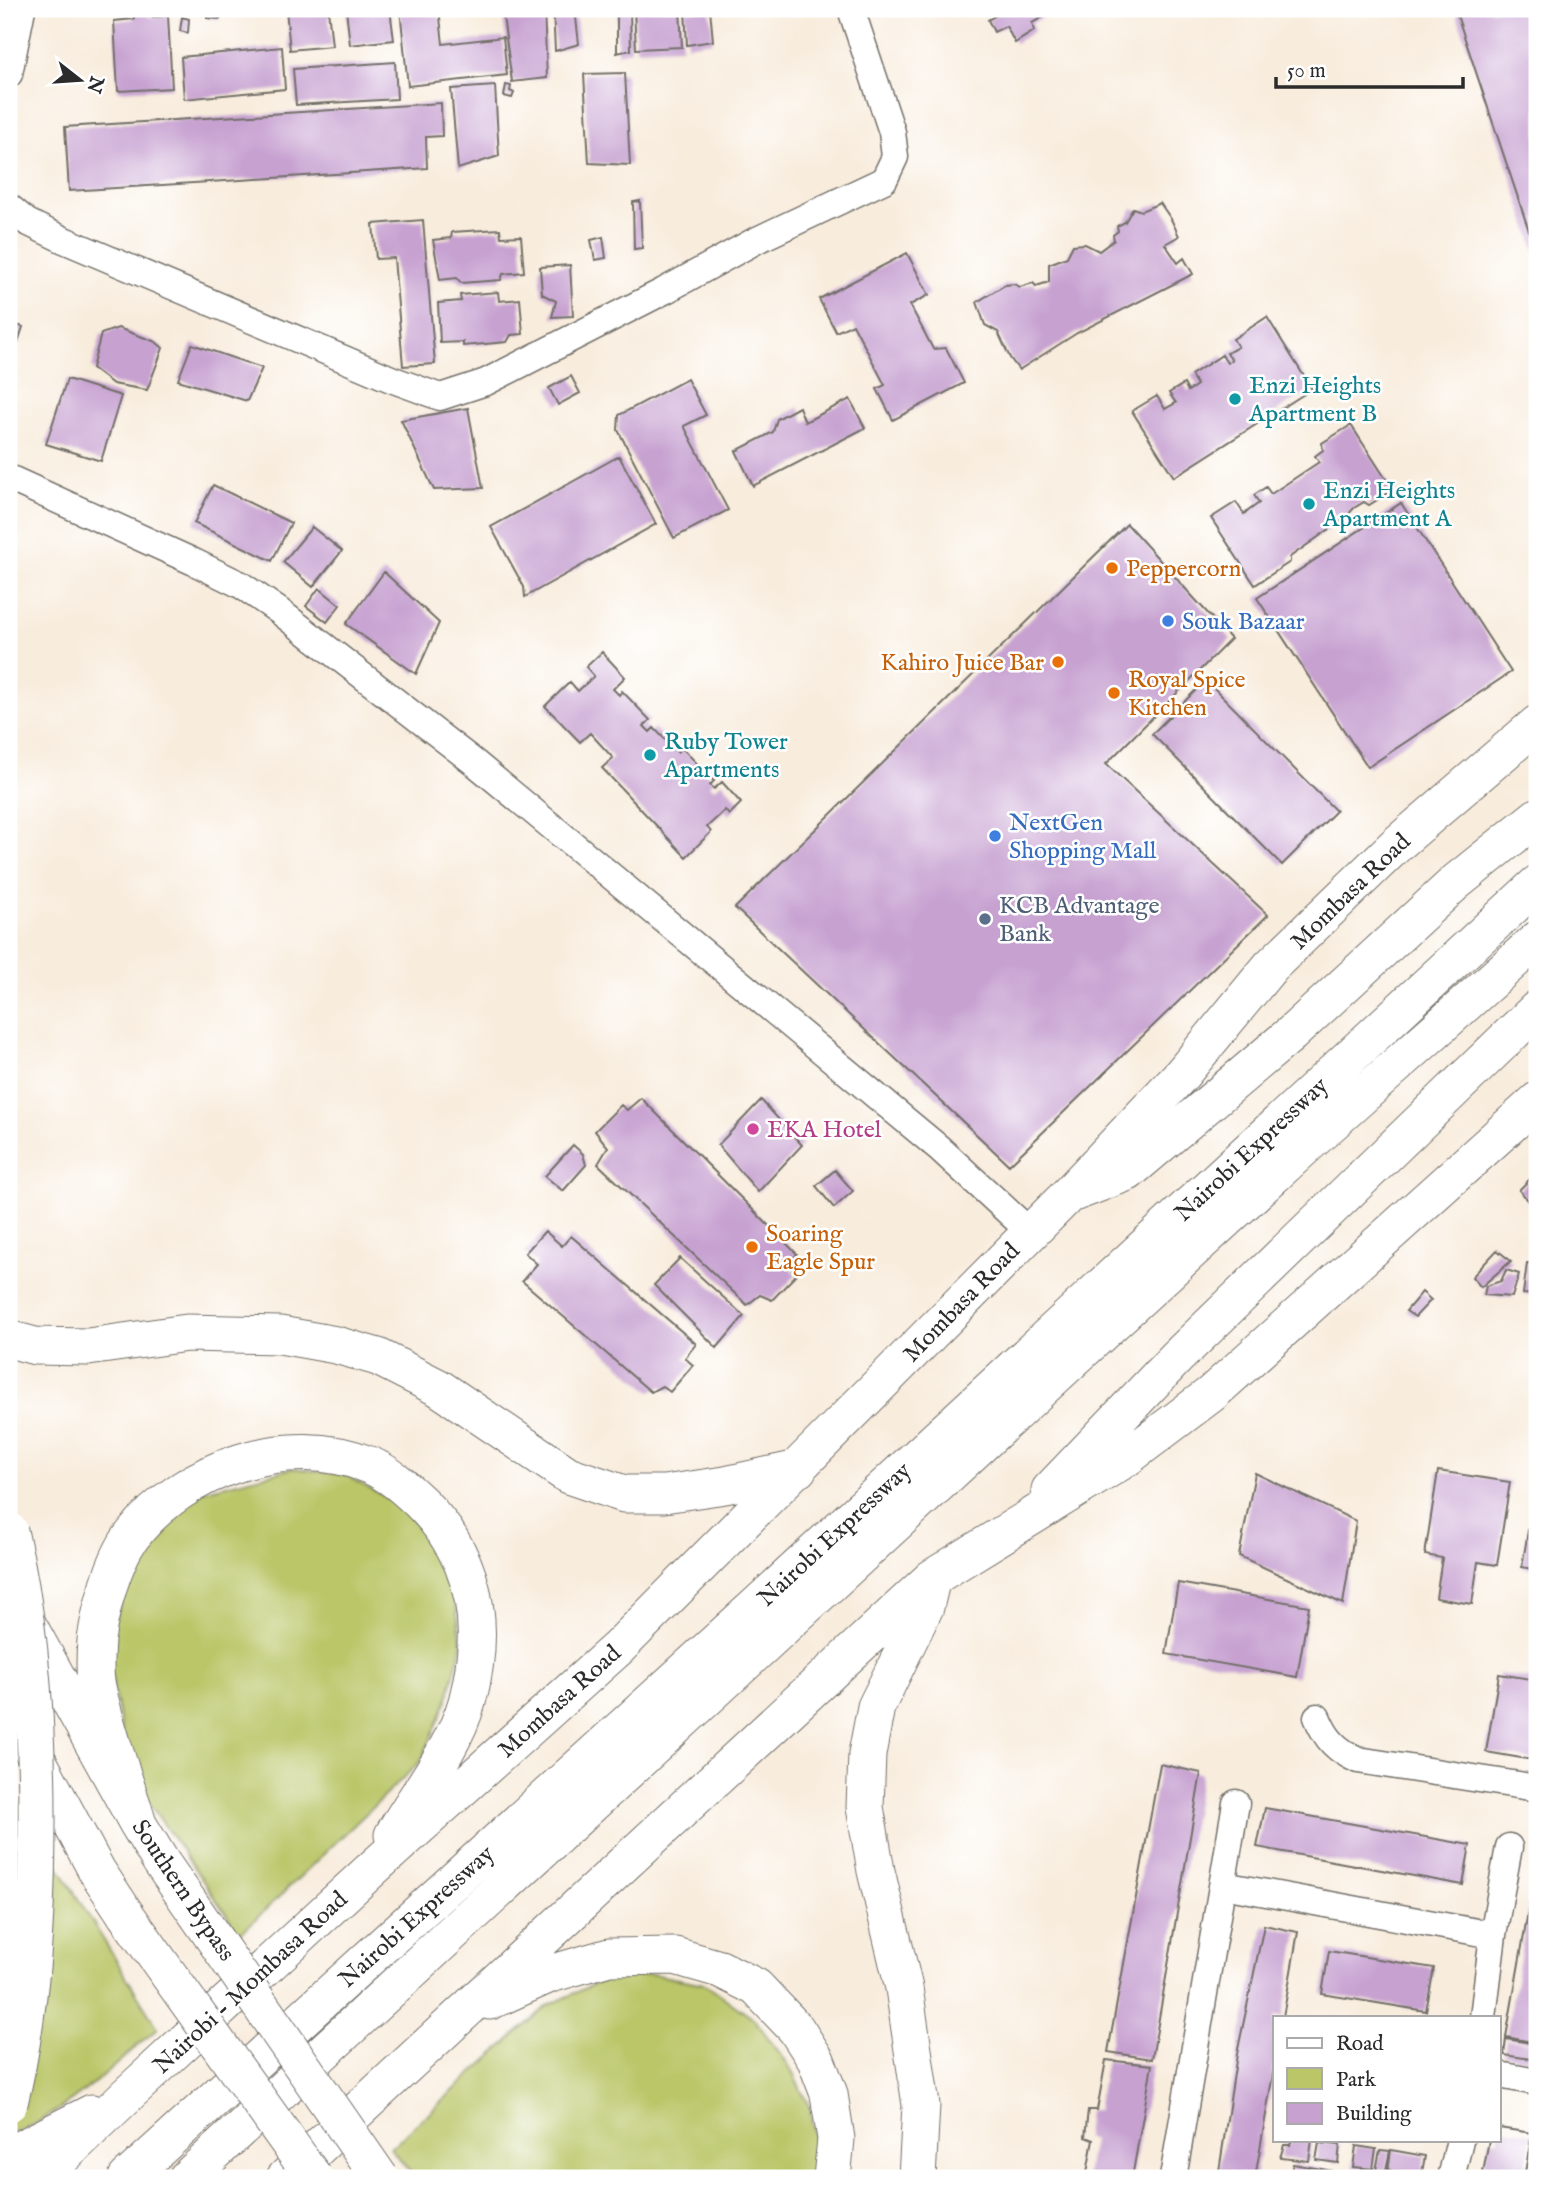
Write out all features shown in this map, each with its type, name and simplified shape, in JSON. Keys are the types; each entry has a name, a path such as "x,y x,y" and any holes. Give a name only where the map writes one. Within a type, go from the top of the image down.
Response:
{"highway":[{"name":"Mombasa Road","path":"372,1869 618,1648 1066,1197 1182,1074 1271,966 1396,845 1537,724"},
{"path":"1066,1197 1129,1172 1291,1034 1456,882 1537,817"},
{"name":"Nairobi Expressway","path":"187,2178 1093,1319 1537,884"},
{"name":"Nairobi Expressway","path":"127,2178 756,1606 1093,1319 1307,1145 1537,940"},
{"path":"1015,1527 1177,1357 1537,1009"},
{"path":"285,2178 932,1578 1125,1459 1211,1394 1537,1101"},
{"path":"9,1339 35,1346 88,1347 187,1333 281,1335 336,1345 378,1357 439,1388 569,1475 624,1494 664,1494 725,1485 798,1469"},
{"path":"138,1824 96,1685 96,1639 108,1585 131,1538 162,1503 211,1472 295,1451 342,1458 370,1465 402,1485 430,1513 451,1538 468,1576 477,1610 475,1663 467,1703 453,1738 372,1869"},
{"path":"9,1531 16,1564 37,1731 37,1834 32,1968 17,2071 9,2103"},
{"path":"917,2178 921,2105 904,1988 876,1871 865,1807 867,1754 876,1707 925,1608 932,1578"},
{"name":"Southern Bypass","path":"9,1589 138,1824 380,2178"},
{"path":"13,1720 97,1871 314,2178"},
{"name":"Nairobi - Mombasa Road","path":"127,2095 372,1869"},
{"path":"461,2014 550,1974 608,1956 675,1956 720,1969 756,1987 796,2029 816,2060 829,2094 836,2139 832,2178"},
{"path":"9,2155 127,2095"},
{"path":"40,2178 127,2095"}],"street":[{"path":"9,74 22,9"},
{"path":"9,207 27,222 64,240 391,379 440,397 485,382 664,291 755,241 884,180 895,157 892,132 851,9"},
{"path":"9,478 241,585 279,611 486,772 939,1149 1030,1232"},
{"path":"1317,1717 1325,1737 1341,1753 1358,1760 1537,1788"},
{"path":"1173,2178 1237,1803"},
{"path":"1483,2016 1493,1935 1509,1847"},
{"path":"1223,1885 1493,1935"},
{"path":"1500,2075 1537,2082"},
{"path":"1451,2178 1460,2142"}],"green space":[{"path":"293,1468 345,1475 401,1506 436,1548 452,1581 462,1645 446,1704 421,1761 240,1934 151,1806 122,1733 105,1643 149,1533 202,1491"},
{"path":"9,1787 158,2028 69,2102 30,2126 9,2135"},
{"path":"652,1974 705,1984 755,2020 788,2064 810,2108 816,2156 813,2178 415,2178 390,2148 547,2006 603,1980"}],"building":[{"path":"133,9 147,9 148,17 168,16 172,88 118,91 114,21 134,19"},
{"path":"286,9 328,9 332,46 290,50"},
{"path":"346,9 390,9 394,40 350,45"},
{"path":"400,9 439,9 443,44 503,37 507,75 408,86"},
{"path":"502,9 544,9 547,78 512,82"},
{"path":"553,9 575,9 579,44 555,51"},
{"path":"617,9 630,9 631,50 617,53"},
{"path":"680,9 682,47 636,49 634,10"},
{"path":"710,9 713,41 687,45 685,11"},
{"path":"1007,9 1058,9 1032,23 1034,31 1015,43 1006,26 994,32 988,20"},
{"path":"1455,9 1536,9 1537,255"},
{"path":"206,10 222,12 220,19 207,18"},
{"path":"182,17 189,19 188,33 180,31"},
{"path":"282,47 285,89 184,99 181,57"},
{"path":"395,62 397,99 296,105 293,69"},
{"path":"625,73 630,165 589,163 584,74"},
{"path":"506,85 511,86 510,91 514,93 512,98 504,96"},
{"path":"495,86 499,156 458,169 451,89"},
{"path":"441,103 442,136 426,137 427,168 69,191 65,127"},
{"path":"640,201 642,248 634,249 633,202"},
{"path":"1160,203 1179,236 1165,244 1178,263 1184,258 1193,274 1077,333 1019,370 998,332 985,325 977,302 1005,285 1014,284 1020,287 1033,283 1036,286 1049,282 1049,264 1067,257 1073,245 1085,244 1099,251 1114,240 1117,226 1125,222 1133,208 1141,211"},
{"path":"423,220 435,364 403,366 394,258 376,259 373,224"},
{"path":"500,229 501,237 521,236 524,272 503,274 501,280 461,283 457,278 440,280 433,240 451,238 452,232"},
{"path":"603,237 606,258 595,260 591,240"},
{"path":"907,253 929,295 910,305 933,349 946,348 964,383 893,420 877,389 885,385 853,324 836,332 819,299"},
{"path":"570,265 573,316 552,317 556,301 542,294 540,267"},
{"path":"498,292 499,301 520,299 523,334 511,335 507,342 463,346 463,342 440,343 438,303 461,301 460,295"},
{"name":"Enzi Heights Apartment B","path":"1267,317 1312,389 1174,477 1132,411 1157,396 1165,409 1176,403 1169,393 1184,384 1188,391 1197,385 1191,375 1222,355 1227,363 1232,360 1227,353 1238,347 1233,339"},
{"path":"9,323 23,327 9,369"},
{"path":"118,328 156,342 163,348 147,390 113,384 92,368 101,334"},
{"path":"192,344 262,368 247,401 178,380"},
{"path":"571,376 580,393 558,405 549,388"},
{"path":"67,379 121,396 101,461 46,444"},
{"path":"687,379 706,415 684,426 728,510 674,538 618,430 619,415"},
{"path":"850,399 865,428 753,486 736,451 773,432 777,419 799,407 805,422"},
{"path":"468,408 483,488 434,490 401,420"},
{"name":"Enzi Heights Apartment A","path":"1351,425 1393,490 1369,505 1364,502 1354,508 1345,518 1290,557 1290,562 1255,585 1211,518 1236,502 1244,514 1259,503 1254,495 1266,487 1271,494 1319,462 1315,456 1323,450 1322,443"},
{"path":"619,456 656,524 525,597 524,587 491,527"},
{"path":"213,485 291,523 272,561 194,523"},
{"path":"1401,503 1511,672 1368,767 1257,598"},
{"name":"NextGen Shopping Mall","path":"1127,524 1231,639 1106,764 1268,915 1009,1165 735,908"},
{"path":"312,527 342,551 313,587 283,562"},
{"path":"384,572 439,623 416,674 346,624"},
{"path":"319,588 340,605 327,622 306,606"},
{"name":"Ruby Tower Apartments","path":"602,652 625,677 613,689 619,695 622,691 650,720 644,726 650,732 654,728 677,752 682,748 714,781 710,785 714,789 722,782 741,803 729,815 725,810 707,827 711,832 686,857 602,768 613,758 590,733 580,742 545,706 570,682 578,691 594,676 586,667"},
{"path":"1206,680 1336,811 1282,865 1152,734"},
{"path":"641,1098 797,1254 788,1265 796,1275 772,1300 760,1295 747,1305 598,1164 608,1147 595,1131 621,1105 627,1110"},
{"path":"761,1100 802,1145 758,1192 718,1145"},
{"path":"573,1145 583,1154 586,1165 563,1191 545,1176"},
{"path":"835,1170 853,1191 834,1208 816,1186"},
{"path":"1537,1172 1537,1210 1519,1190"},
{"path":"545,1231 562,1246 571,1236 696,1344 685,1358 693,1365 670,1392 662,1386 651,1392 522,1281 537,1264 525,1253"},
{"path":"1497,1250 1511,1261 1481,1287 1472,1277"},
{"path":"680,1258 744,1316 717,1348 654,1285"},
{"path":"1527,1263 1537,1264 1537,1295 1523,1294"},
{"path":"1506,1270 1519,1274 1512,1297 1484,1295 1486,1286 1501,1281"},
{"path":"1422,1292 1431,1300 1415,1317 1406,1311"},
{"path":"1438,1471 1510,1482 1497,1565 1478,1562 1472,1604 1436,1598 1442,1558 1425,1555"},
{"path":"1255,1473 1356,1521 1343,1604 1239,1556"},
{"path":"1534,1495 1537,1496 1537,1570 1522,1567"},
{"path":"1178,1583 1309,1606 1297,1677 1166,1654"},
{"path":"1499,1674 1537,1680 1537,1744 1533,1760 1486,1752"},
{"path":"1160,1764 1201,1773 1152,2059 1108,2052"},
{"path":"1265,1808 1470,1845 1463,1885 1257,1847"},
{"path":"1537,1867 1537,2043 1506,2037"},
{"path":"1264,1925 1298,1932 1283,2016 1273,2016 1273,2074 1255,2178 1218,2178 1237,2054"},
{"path":"1329,1951 1434,1968 1426,2011 1322,1994"},
{"path":"1506,2039 1537,2044 1537,2060 1504,2055"},
{"path":"1106,2060 1152,2065 1132,2178 1086,2178 1093,2140 1085,2137 1088,2110 1097,2110"},
{"path":"1500,2128 1532,2133 1524,2178 1482,2178 1489,2142 1500,2142"},
{"path":"1291,2142 1312,2142 1309,2161 1280,2158 1284,2145 1290,2145"},
{"path":"1319,2143 1340,2145 1338,2163 1316,2160"},
{"path":"1356,2146 1376,2149 1373,2169 1353,2167"},
{"path":"1380,2150 1390,2151 1386,2170 1376,2170"},
{"path":"1391,2150 1425,2156 1421,2178 1405,2178 1403,2173 1388,2170"},
{"path":"1293,2164 1367,2177 1367,2178 1289,2178"}],"place":[{"name":"Enzi Heights Apartment B","path":"1235,399"},
{"name":"Enzi Heights Apartment A","path":"1309,504"},
{"name":"Peppercorn","path":"1112,568"},
{"name":"Souk Bazaar","path":"1168,621"},
{"name":"Kahiro Juice Bar","path":"1058,662"},
{"name":"Royal Spice Kitchen","path":"1114,693"},
{"name":"Ruby Tower Apartments","path":"650,755"},
{"name":"NextGen Shopping Mall","path":"995,836"},
{"name":"KCB Advantage Bank","path":"985,919"},
{"name":"EKA Hotel","path":"753,1129"},
{"name":"Soaring Eagle Spur","path":"752,1247"}]}
